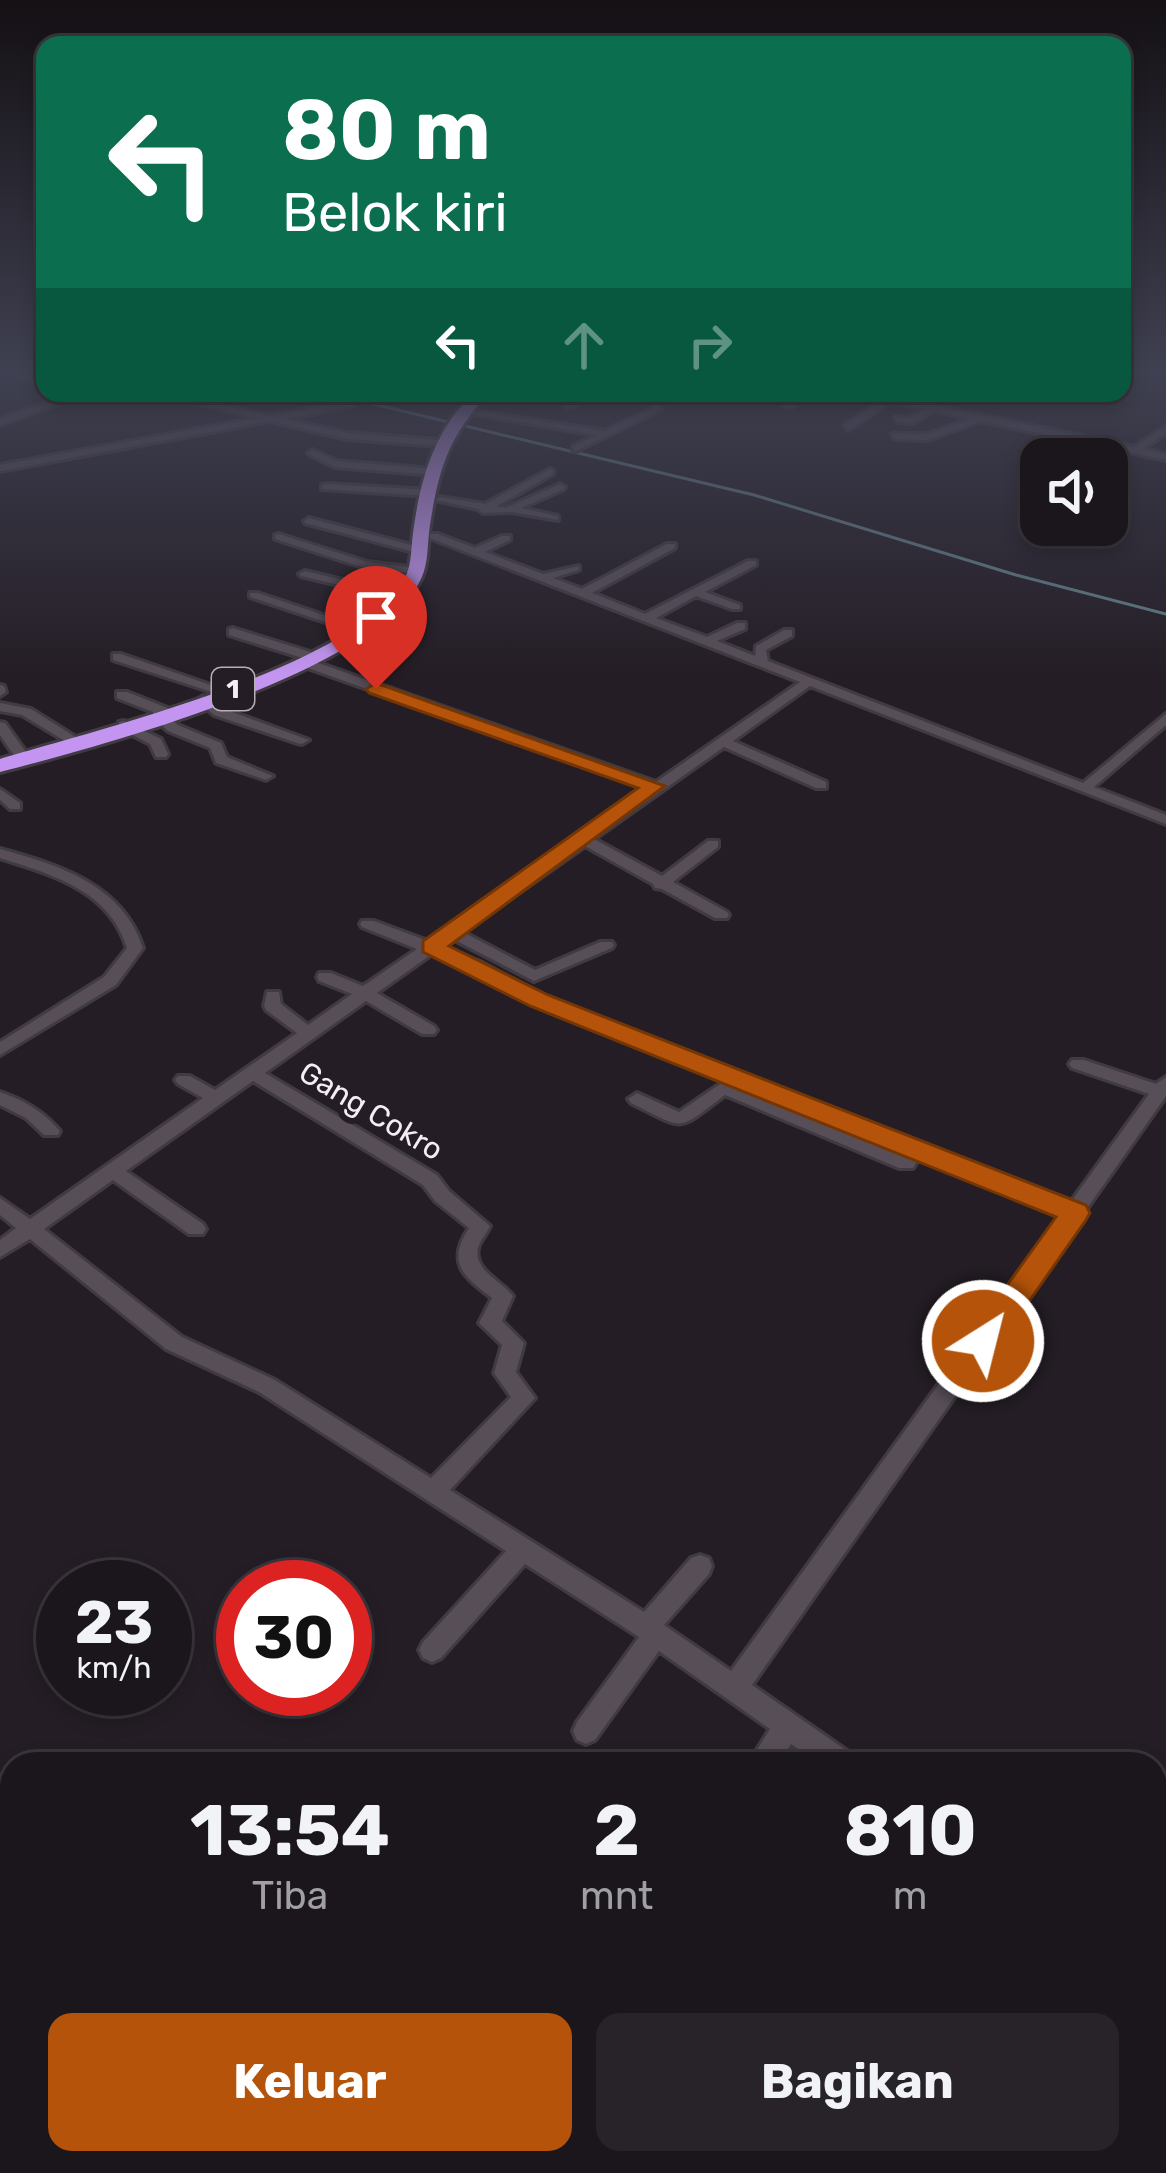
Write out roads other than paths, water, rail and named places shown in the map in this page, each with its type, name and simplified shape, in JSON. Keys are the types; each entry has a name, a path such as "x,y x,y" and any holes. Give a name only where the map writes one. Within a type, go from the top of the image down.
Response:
{"highway":[{"name":"1","path":"0,766 311,661 365,631 402,597 424,553 442,473"},
{"name":"1","path":"435,497 442,473"}],"street":[{"path":"483,509 547,473"},
{"path":"326,487 435,497 554,518"},
{"path":"515,510 560,488"},
{"path":"309,521 424,553"},
{"path":"279,537 366,565 424,553 478,551 506,538"},
{"path":"585,592 671,546"},
{"path":"478,551 1165,818"},
{"path":"648,617 752,563"},
{"path":"546,577 575,568"},
{"path":"305,574 402,597"},
{"path":"698,592 736,607"},
{"path":"254,595 365,631"},
{"path":"708,641 741,626"},
{"path":"232,632 654,786"},
{"path":"762,661 763,646 788,633"},
{"path":"117,657 173,675 165,681 212,696 219,712 302,740"},
{"path":"0,1250 809,680"},
{"path":"122,695 161,713 173,728 216,746 221,760 266,776"},
{"path":"0,707 26,712 76,741"},
{"path":"1084,789 1166,718"},
{"path":"124,725 156,742 161,754"},
{"path":"0,726 23,758"},
{"path":"722,741 821,785"},
{"path":"0,793 15,806"},
{"path":"581,838 721,915"},
{"path":"660,884 713,844"},
{"path":"0,853 85,884 128,928 136,948 110,981 0,1050"},
{"path":"368,924 414,945 432,946 539,1001 1075,1213"},
{"path":"452,932 534,976 606,945"},
{"path":"325,977 364,993 428,1030"},
{"path":"272,996 272,1006 307,1032"},
{"path":"733,1690 1164,1086 1078,1064"},
{"name":"Gang Cokro","path":"251,1072 430,1180 442,1196 480,1226 469,1245 468,1260 478,1277 503,1296 490,1323 513,1343 505,1373 524,1398 433,1492"},
{"path":"184,1080 215,1096"},
{"path":"637,1099 680,1120 723,1088 906,1163 915,1150"},
{"path":"0,1098 32,1114 51,1131"},
{"path":"113,1171 196,1228"},
{"path":"0,1205 174,1343 267,1386 651,1631 825,1752"},
{"path":"432,1650 523,1549"},
{"path":"586,1732 700,1566"},
{"path":"770,1752 787,1727"}],"waterway":[{"path":"664,473 1166,614"}]}
